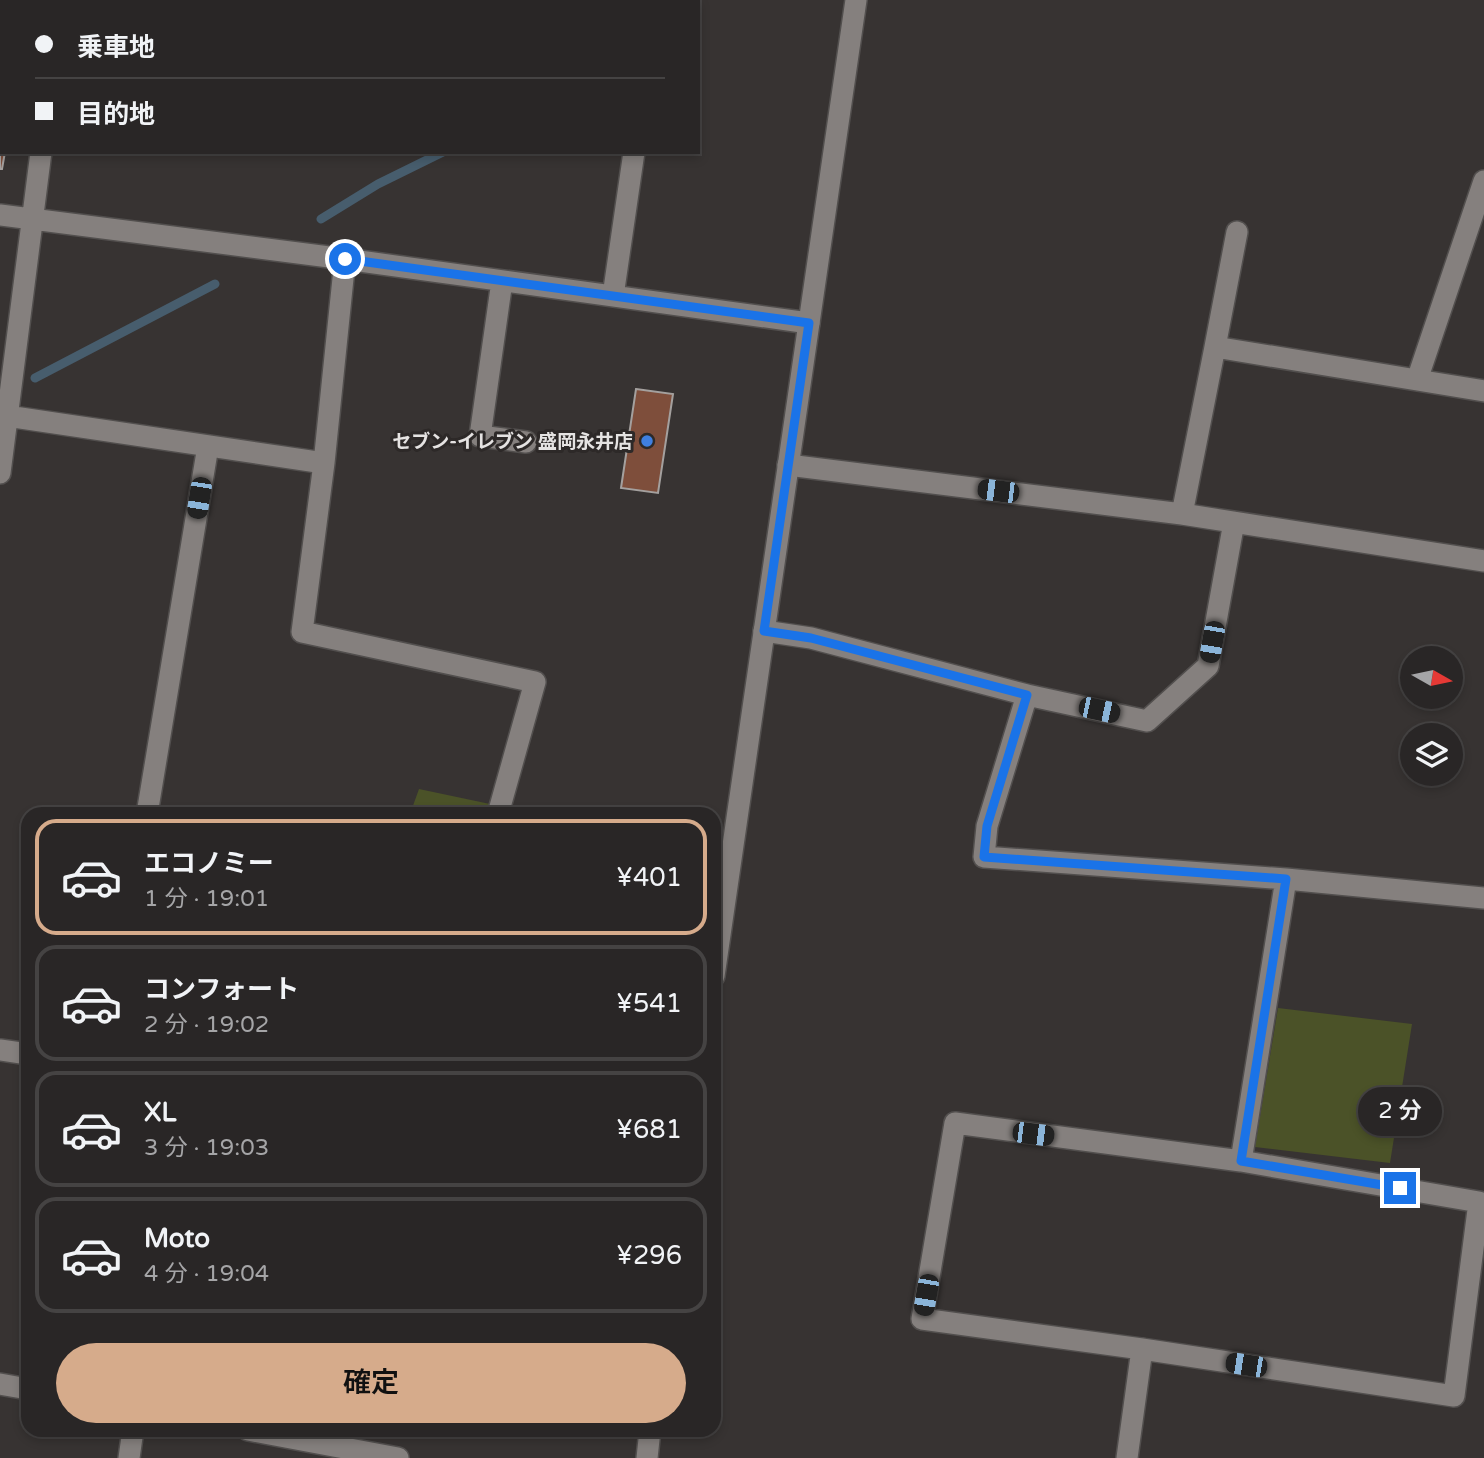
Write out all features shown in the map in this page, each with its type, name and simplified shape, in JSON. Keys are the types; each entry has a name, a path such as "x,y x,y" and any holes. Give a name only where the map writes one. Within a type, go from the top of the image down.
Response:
{"street":[{"path":"721,890 764,631 856,0"},
{"path":"0,473 41,154"},
{"path":"613,296 634,154"},
{"path":"1417,380 1484,181"},
{"path":"0,215 809,323"},
{"path":"1182,514 1237,232"},
{"path":"345,259 324,463 302,632 535,682 500,807"},
{"path":"502,281 480,436 526,442"},
{"path":"1215,346 1484,391"},
{"path":"7,416 324,463"},
{"path":"148,807 208,446"},
{"path":"788,465 1182,514 1484,561"},
{"path":"764,631 811,638 1027,695 1147,721 1208,666 1234,522"},
{"path":"1027,695 987,826 984,857 1286,879 1484,898"},
{"path":"1241,1161 1286,879"},
{"path":"0,1050 21,1053"},
{"path":"955,1124 1241,1161 1479,1202 1454,1396 922,1319 955,1124"},
{"path":"1126,1458 1142,1349"},
{"path":"0,1384 21,1388"},
{"path":"129,1458 132,1437"},
{"path":"286,1437 398,1458"},
{"path":"646,1458 649,1437"}],"green space":[{"path":"419,789 490,804 489,807 413,807"},
{"path":"1278,1008 1412,1024 1390,1163 1255,1147"}],"building":[{"path":"0,154 5,154 2,169"},
{"name":"セブン-イレブン 盛岡永井店","path":"636,389 673,394 658,493 621,488"}],"waterway":[{"path":"321,219 378,184 439,154"},
{"path":"35,378 215,284"}],"place":[{"name":"セブン-イレブン 盛岡永井店","path":"647,441"}],"route":[{"path":"345,259 809,323 764,631 811,638 1027,695 987,826 984,857 1286,879 1241,1161 1400,1188"}]}
